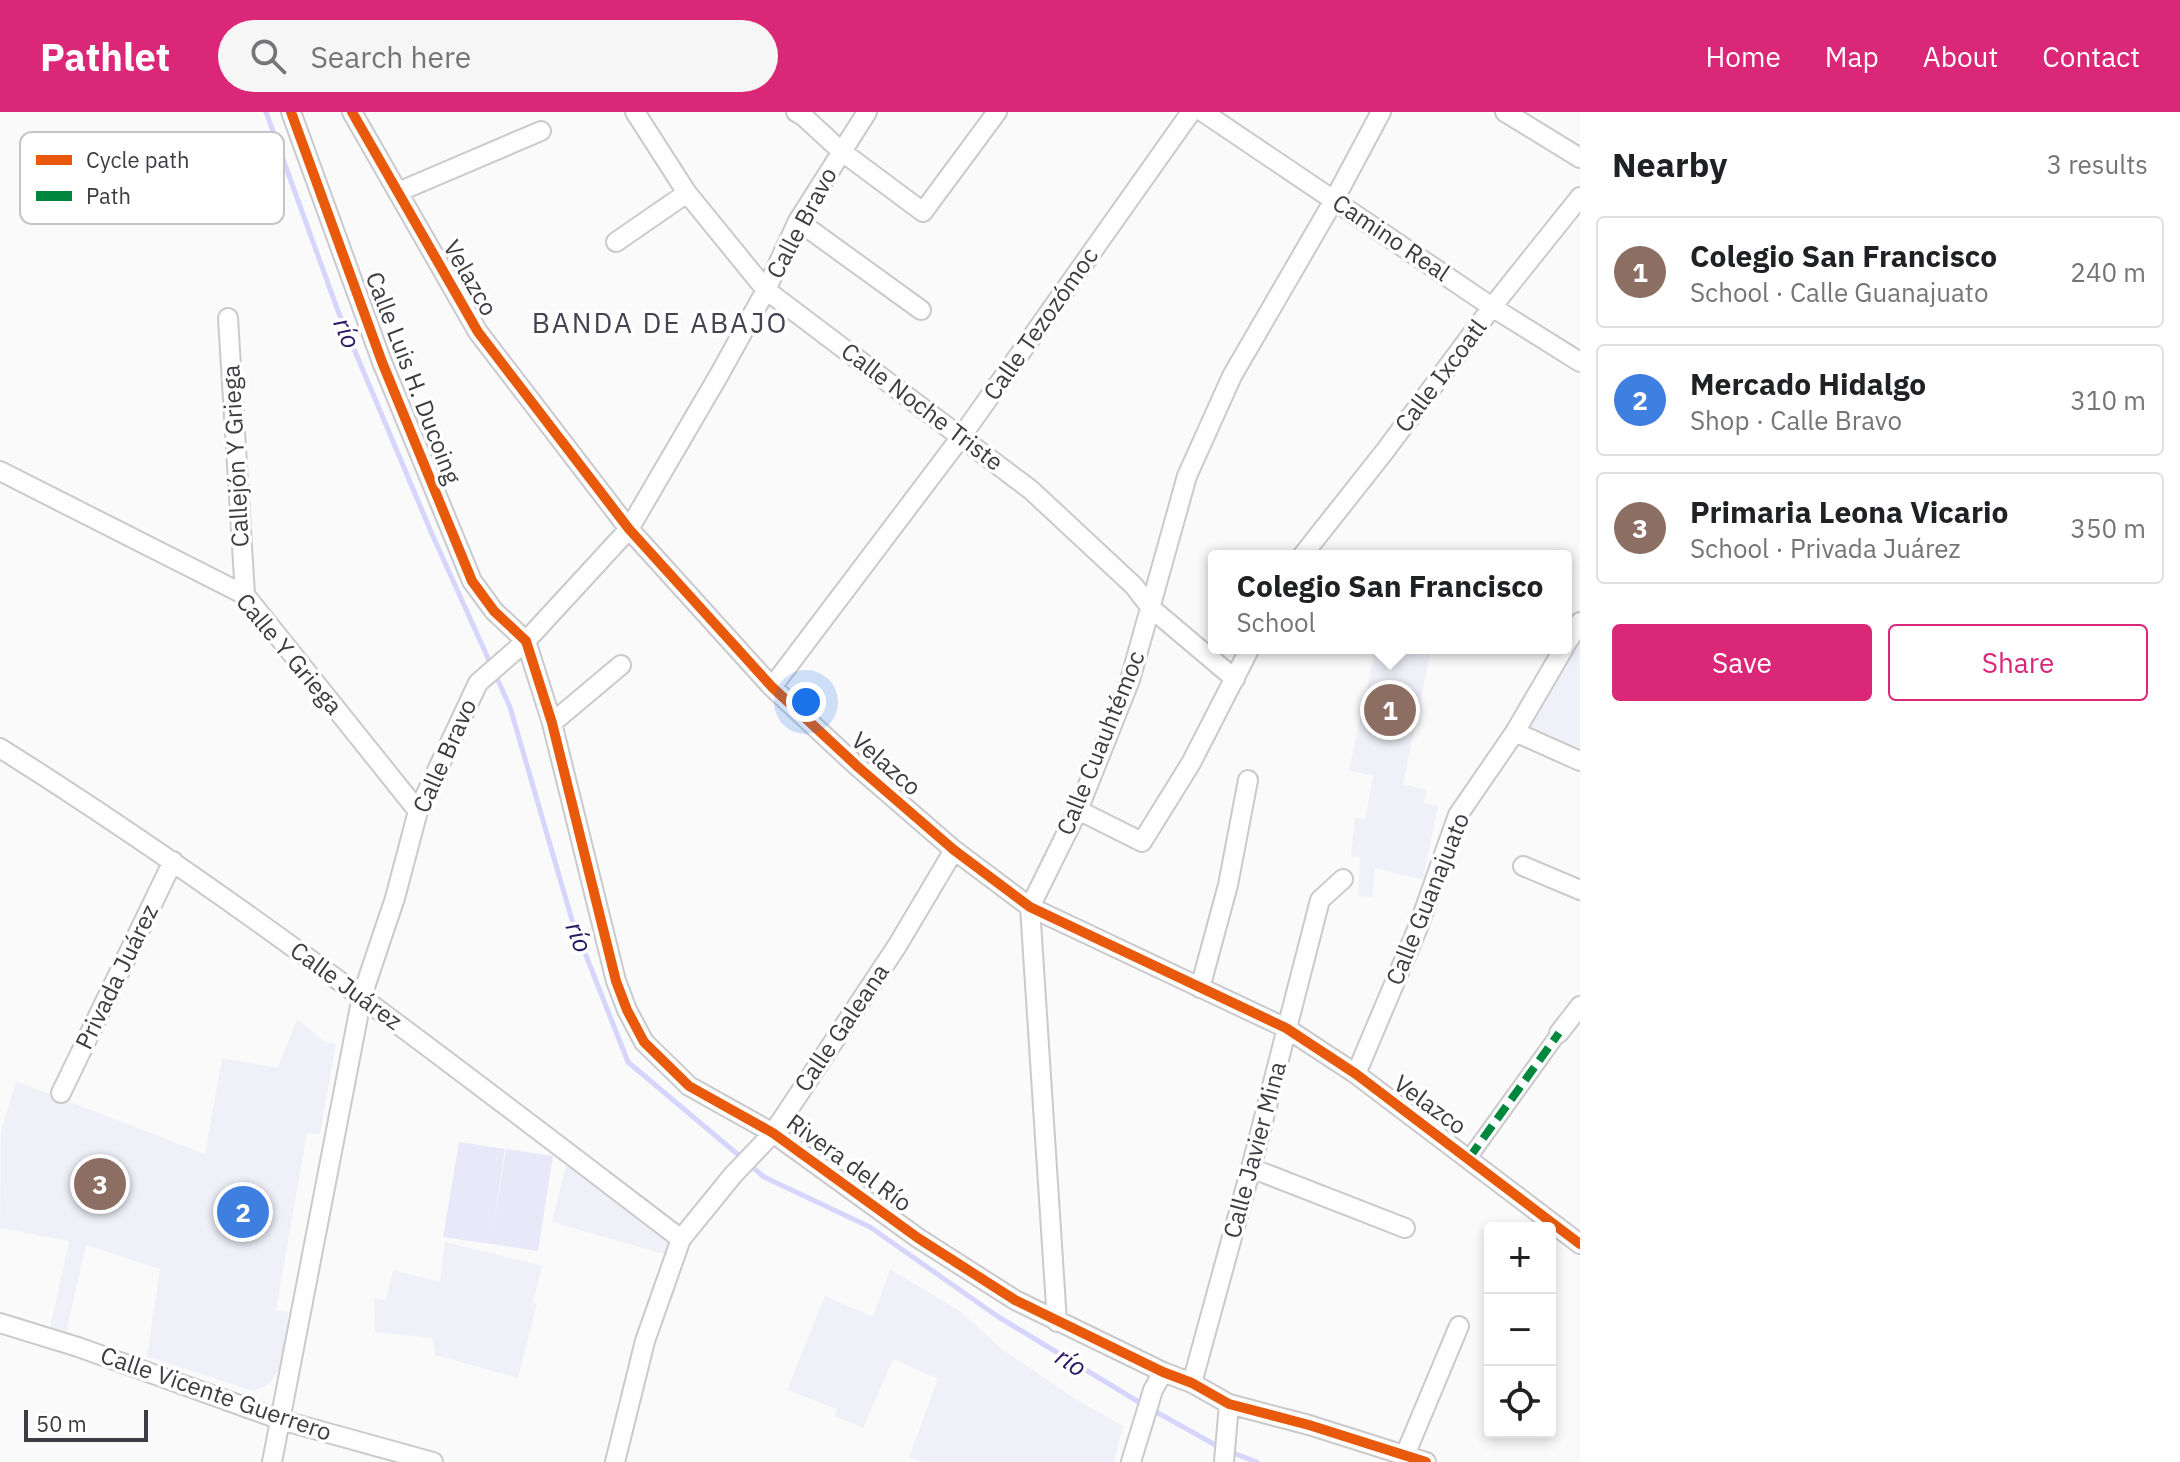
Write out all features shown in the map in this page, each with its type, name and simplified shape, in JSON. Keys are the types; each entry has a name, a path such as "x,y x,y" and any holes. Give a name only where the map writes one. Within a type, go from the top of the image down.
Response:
{"street":[{"name":"Calle Luis H. Ducoing","path":"291,112 382,362 472,581 523,644"},
{"name":"Velazco","path":"352,112 478,332 629,529 772,687 858,767 954,850 1030,907 1286,1028 1356,1074 1580,1244"},
{"name":"Calle Noche Triste","path":"635,112 687,193 766,290 1031,490 1134,586 1151,608 1235,679"},
{"path":"796,112 841,151 923,212 997,112"},
{"name":"Calle Bravo","path":"272,1462 362,996 395,898 418,811 478,683 523,644 629,529 766,290 798,221 867,112"},
{"name":"Calle Tezozómoc","path":"772,687 961,437 1191,112"},
{"name":"Camino Real","path":"1203,112 1492,307 1580,362"},
{"name":"Calle Cuauhtémoc","path":"1030,907 1078,810 1130,680 1187,476 1212,418 1232,376 1381,112"},
{"path":"1505,112 1580,158"},
{"path":"398,192 541,131"},
{"path":"616,242 687,193"},
{"name":"Calle Ixcoatl","path":"1307,550 1580,197"},
{"path":"798,221 921,310"},
{"name":"Callejón Y Griega","path":"228,318 245,595"},
{"name":"Calle Y Griega","path":"0,471 245,595 418,811"},
{"name":"Rivera del Río","path":"523,644 552,723 616,981 644,1042 689,1086 918,1238 1015,1300 1057,1322 1192,1383 1229,1404 1426,1462"},
{"path":"1078,810 1142,842 1191,763 1247,654"},
{"name":"Calle Guanajuato","path":"1356,1074 1419,925 1458,815 1515,732 1560,654"},
{"path":"552,723 621,665"},
{"path":"1515,732 1580,761"},
{"name":"Calle Juárez","path":"0,748 173,861 362,996 681,1239"},
{"path":"1200,988 1228,885 1248,780"},
{"name":"Calle Galeana","path":"615,1462 645,1341 681,1239 733,1175 769,1138 897,946 954,850"},
{"name":"Privada Juárez","path":"61,1093 173,861"},
{"path":"1523,866 1580,890"},
{"name":"Calle Javier Mina","path":"1192,1383 1320,900 1343,879"},
{"path":"1030,907 1057,1322"},
{"path":"1469,1158 1580,1006"},
{"path":"1251,1168 1405,1228"},
{"name":"Calle Vicente Guerrero","path":"0,1323 78,1347 281,1420 433,1462"},
{"path":"1405,1455 1459,1326"},
{"path":"1131,1462 1153,1390 1163,1372"},
{"path":"1224,1462 1229,1404"}],"shaded area":[{"path":"1580,641 1580,751 1527,728"},
{"path":"1375,654 1430,654 1403,784 1427,790 1424,803 1438,806 1423,880 1375,868 1372,897 1358,896 1360,857 1351,856 1355,818 1365,819 1373,776 1349,770"},
{"path":"297,1019 325,1042 336,1044 320,1134 307,1133 276,1310 289,1312 283,1361 275,1376 267,1385 254,1391 147,1357 160,1269 86,1245 66,1333 50,1329 69,1241 0,1228 1,1131 16,1081 205,1154 222,1058 278,1068"},
{"path":"459,1142 505,1149 492,1236 506,1149 553,1156 538,1251 443,1237"},
{"path":"568,1157 671,1235 664,1254 552,1222"},
{"path":"445,1242 542,1266 533,1303 537,1304 518,1378 435,1355 433,1338 375,1332 374,1298 386,1300 393,1270 440,1282"},
{"path":"890,1269 960,1311 1003,1350 1072,1397 1123,1426 1114,1462 923,1462 909,1457 938,1379 893,1359 863,1428 835,1416 837,1409 787,1390 825,1296 873,1317"}],"waterway":[{"name":"río","path":"266,112 273,132"},
{"name":"río","path":"284,162 338,311 432,534 510,707 572,920 628,1062 742,1158"},
{"name":"río","path":"749,1164 764,1177 870,1227 997,1316 1142,1404"},
{"name":"río","path":"1151,1409 1219,1447"},
{"name":"río","path":"1228,1451 1257,1462"}],"marked path":[{"path":"1469,1158 1559,1033"}],"cycle path":[{"path":"291,112 382,362 472,581 494,611 526,641 552,723 616,981 644,1042 689,1086 773,1133 918,1238 1015,1300 1192,1383 1229,1404 1309,1425 1426,1462"},
{"path":"352,112 478,332 629,529 772,687 858,767 954,850 1030,907 1286,1028 1356,1074 1580,1244"}],"place":[{"name":"Colegio San Francisco","path":"1390,710"},
{"name":"Primaria Leona Vicario","path":"100,1184"},
{"name":"Mercado Hidalgo","path":"243,1212"}],"district":[{"name":"BANDA DE ABAJO","path":"660,323"}]}
